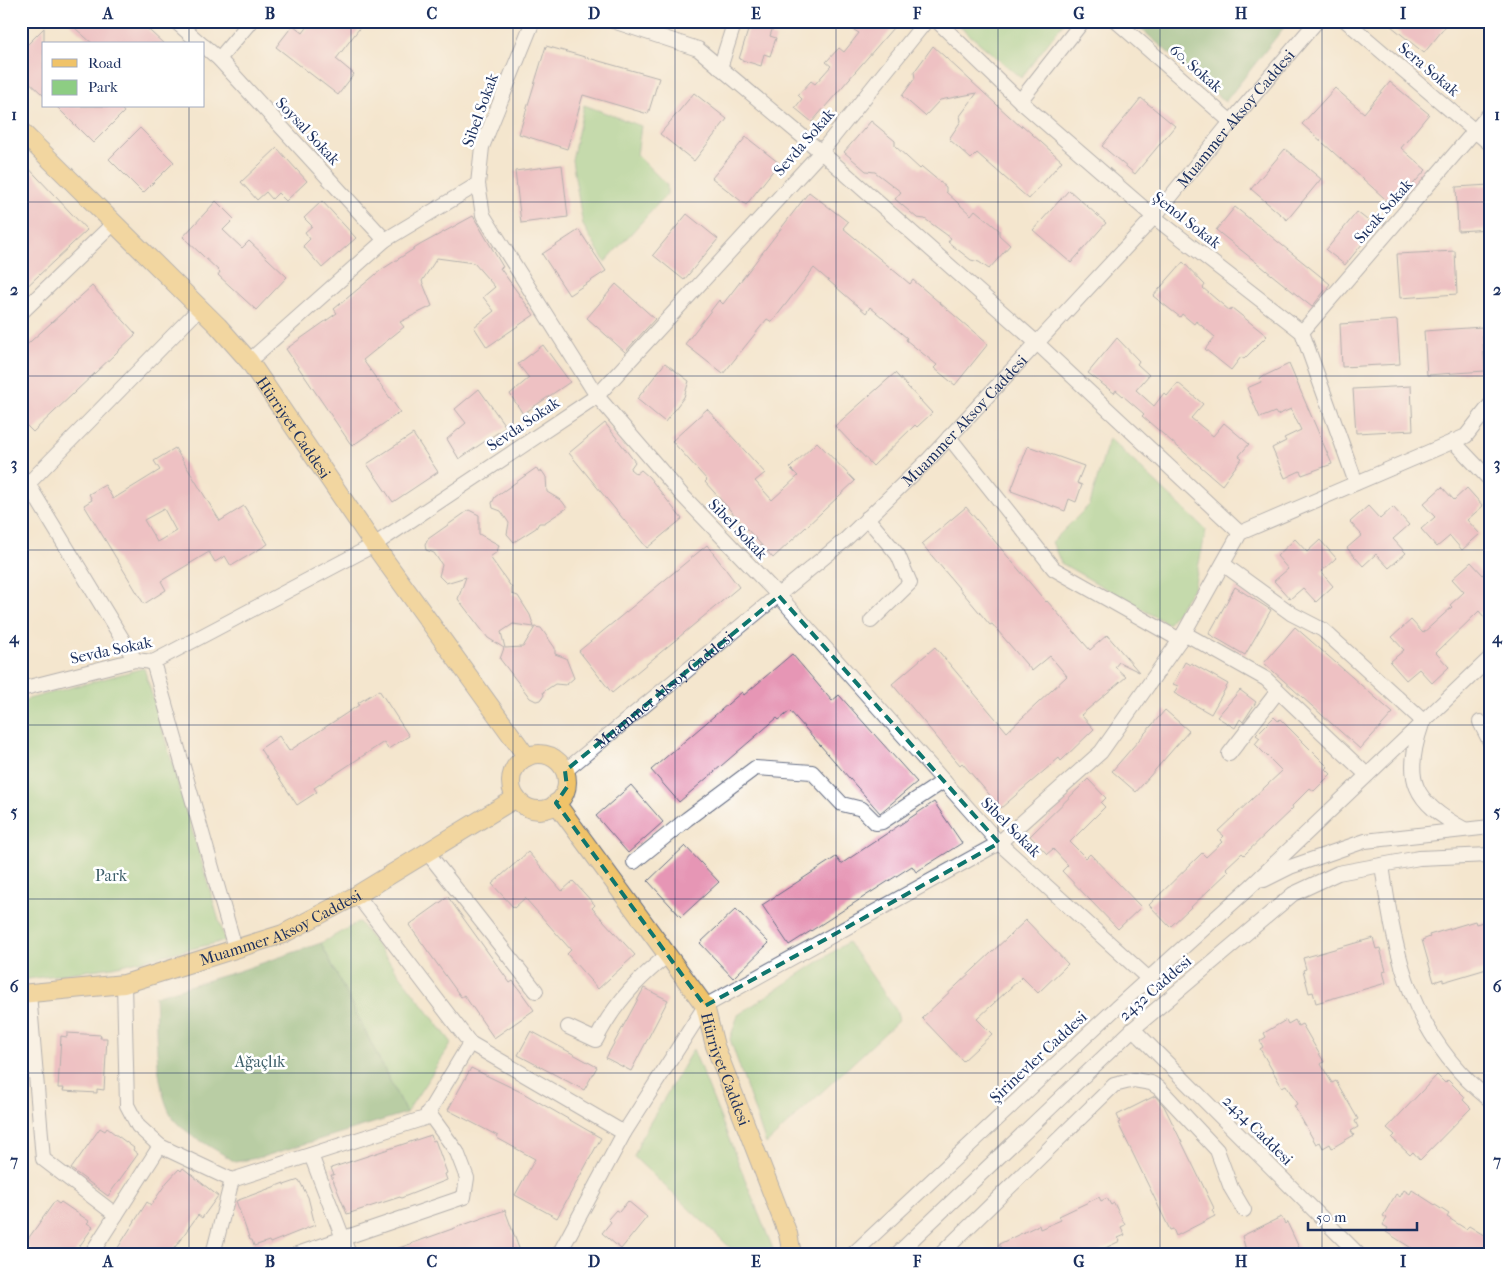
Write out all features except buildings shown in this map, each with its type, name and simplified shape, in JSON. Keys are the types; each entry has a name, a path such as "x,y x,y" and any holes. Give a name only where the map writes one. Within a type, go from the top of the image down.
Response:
{"main road":[{"name":"Hürriyet Caddesi","path":"21,131 200,308 249,361 374,545 527,757"},
{"path":"544,755 560,763 565,771 567,787 564,795 545,810 537,810 522,804 516,798 511,780 519,763 527,757 544,755"},
{"name":"Muammer Aksoy Caddesi","path":"25,993 124,984 283,934 358,895 516,798"},
{"name":"Hürriyet Caddesi","path":"556,803 705,1006 715,1046 788,1234 792,1254"}],"street":[{"name":"Soysal Sokak","path":"175,21 199,42"},
{"path":"219,60 251,21"},
{"name":"Sibel Sokak","path":"533,21 482,147 478,184 483,215 597,396 683,496 779,596 999,843 1150,980"},
{"path":"613,21 698,49 821,152 1038,344 1240,534"},
{"path":"720,68 735,21"},
{"name":"Sevda Sokak","path":"21,689 135,660 153,662 374,545 597,396 821,152 926,21"},
{"name":"Şenol Sokak","path":"938,21 1020,101 1154,217 1302,332"},
{"path":"1020,101 1084,21"},
{"name":"60. Sokak","path":"1116,21 1231,122"},
{"name":"Muammer Aksoy Caddesi","path":"565,771 779,596 868,518 1038,344 1154,217 1231,122 1317,21"},
{"name":"Sera Sokak","path":"1346,21 1490,144"},
{"name":"Soysal Sokak","path":"205,48 219,60 385,240"},
{"name":"Sıcak Sokak","path":"1302,332 1490,113"},
{"path":"249,361 385,240 478,184"},
{"path":"21,313 114,222"},
{"path":"135,660 24,483 200,308"},
{"path":"1302,332 1356,483"},
{"path":"560,1254 624,1133 705,1006 999,843 1101,752 1182,637 1240,534 1466,436 1490,406"},
{"path":"949,437 1054,569 1266,679 1367,775"},
{"path":"1454,441 1490,480"},
{"path":"868,518 898,556 910,583 871,621"},
{"path":"1223,564 1292,614 1323,630 1423,721"},
{"path":"1249,888 1490,658"},
{"path":"153,662 235,948"},
{"path":"1229,754 1278,691"},
{"path":"1423,721 1412,762 1412,772 1419,792 1430,807 1444,819 1464,829"},
{"path":"1480,722 1490,742"},
{"path":"634,862 755,768 812,772 842,804 862,808 874,822 879,823 944,781"},
{"path":"1249,888 1290,867 1365,841 1490,827"},
{"path":"427,852 536,991"},
{"name":"2432 Caddesi","path":"897,1254 1133,1030 1293,894 1338,873 1419,858 1490,855"},
{"path":"1382,865 1394,941 1412,997 1432,1035 1448,1059 1490,1100"},
{"name":"Şirinevler Caddesi","path":"853,1254 1116,1008 1150,980 1249,888"},
{"path":"358,895 470,1043 624,1133"},
{"path":"568,1027 596,1040 609,1014 630,988 668,955"},
{"path":"124,984 127,1105 138,1126 160,1146 232,1180 425,1118 470,1043"},
{"path":"25,993 43,1159 116,1215"},
{"name":"2434 Caddesi","path":"1133,1030 1358,1254"},
{"path":"942,1254 1114,1085 1127,1080 1143,1081 1159,1088 1217,1150 1231,1188 1244,1210"},
{"path":"297,1254 464,1197 466,1178 457,1152 428,1112"},
{"path":"91,1254 160,1146"},
{"path":"310,1155 344,1237 349,1254"},
{"path":"213,1254 232,1180"}],"highlighted area":[{"path":"779,596 999,843 705,1006 556,803 567,787 565,771"}],"green space":[{"path":"953,21 1065,21 1021,78"},
{"path":"1132,21 1289,21 1225,102"},
{"path":"584,105 641,126 637,155 667,185 667,194 605,262 583,225 572,160"},
{"path":"1109,438 1206,530 1194,587 1168,624 1061,563 1052,542 1090,504"},
{"name":"Park","path":"144,668 225,941 113,967 21,980 21,701"},
{"path":"359,922 452,1043 406,1113 321,943"},
{"path":"848,942 896,1010 899,1020 766,1144 730,1039 738,1015"},
{"name":"Ağaçlık","path":"321,943 406,1113 262,1157 235,1162 180,1126 171,1115 165,1101 158,1065 155,996 239,971"},
{"path":"693,1049 775,1254 737,1254 634,1157 641,1138"}]}
